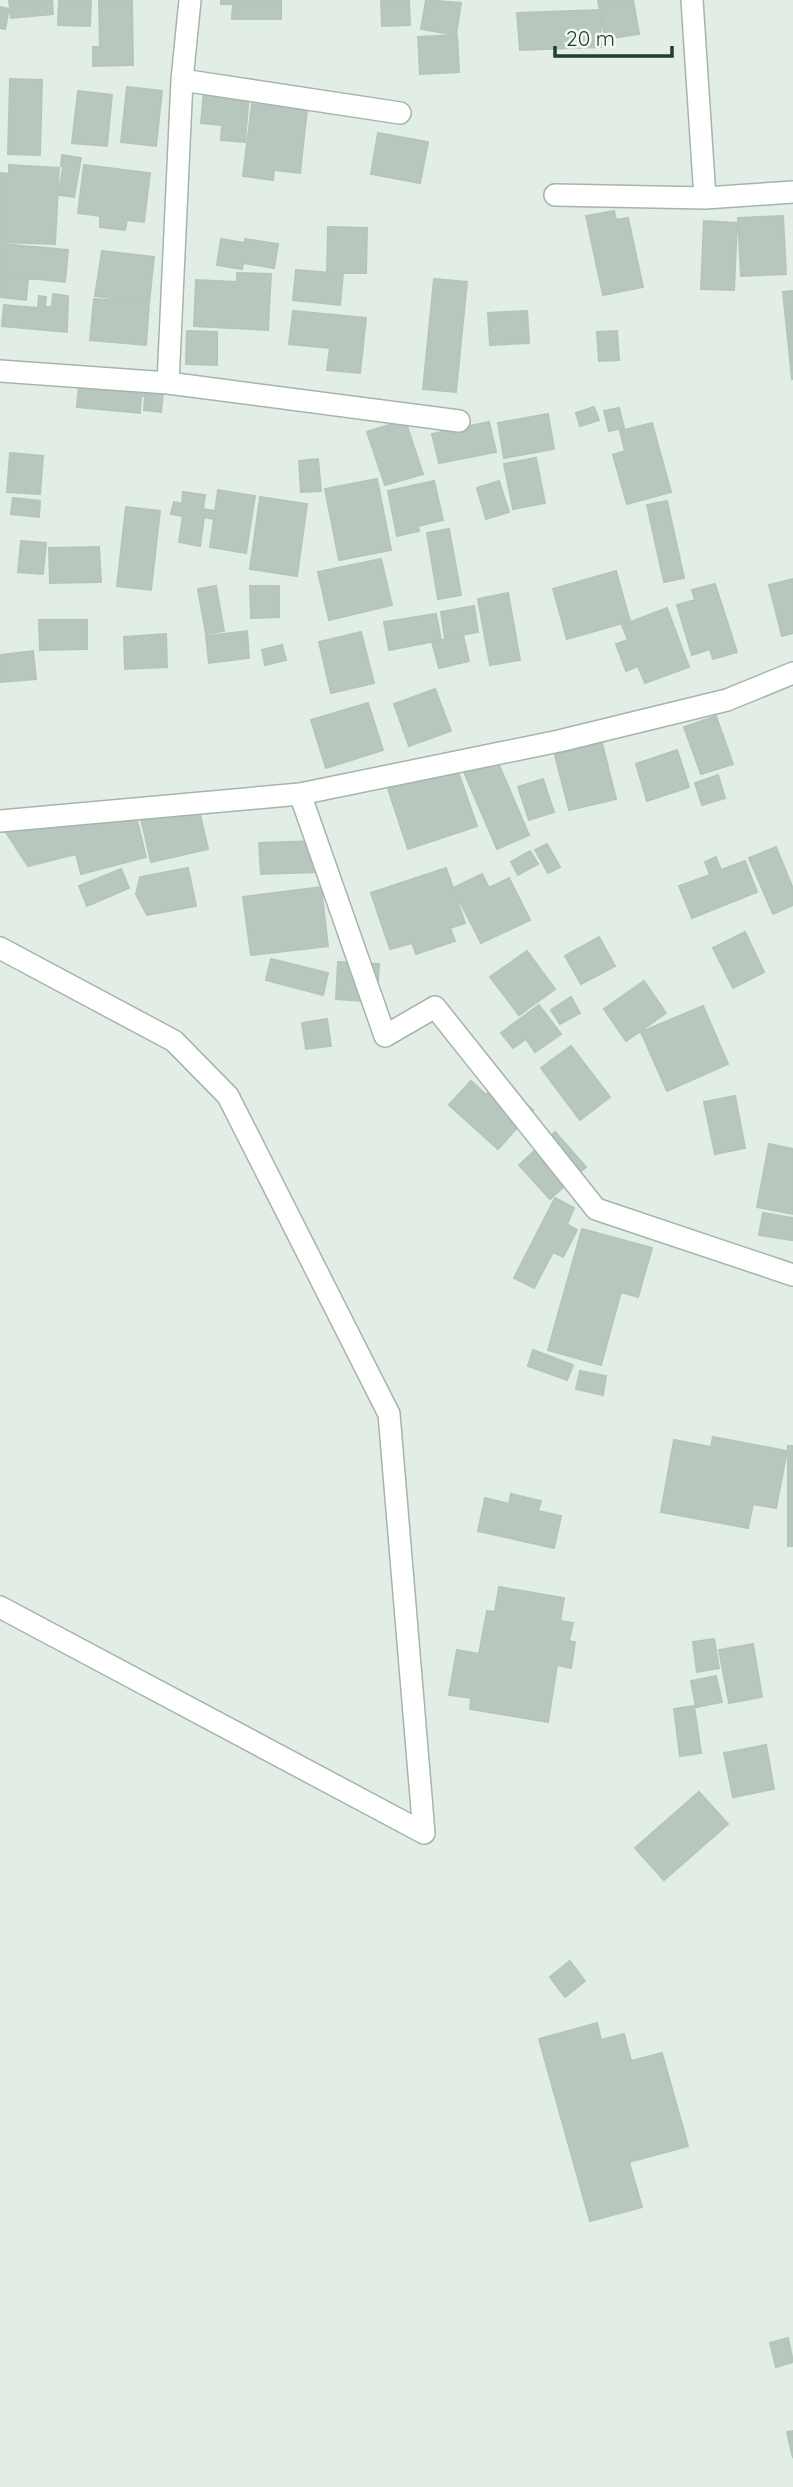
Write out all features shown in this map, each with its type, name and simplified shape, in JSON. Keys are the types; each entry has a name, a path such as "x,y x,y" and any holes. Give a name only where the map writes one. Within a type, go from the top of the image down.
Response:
{"street":[{"path":"168,383 182,80 190,0"},
{"path":"691,0 705,198"},
{"path":"182,80 400,113"},
{"path":"555,195 705,198 793,192"},
{"path":"0,371 168,383 459,421"},
{"path":"0,821 300,794 559,741 727,700 793,673"},
{"path":"300,794 385,1036 435,1007 596,1209 793,1276"},
{"path":"0,948 174,1041 228,1096 389,1413 424,1833 0,1607"}],"building":[{"path":"9,0 52,0 53,14 11,18"},
{"path":"59,0 91,0 90,26 58,25"},
{"path":"99,0 132,0 133,65 93,66 93,47 100,47"},
{"path":"221,0 281,0 281,19 232,19 233,4 221,4"},
{"path":"381,0 409,0 410,25 382,26"},
{"path":"426,0 461,3 456,35 421,29"},
{"path":"598,0 633,0 639,34 605,39"},
{"path":"0,7 9,9 5,29 0,28"},
{"path":"600,10 601,47 520,50 517,13"},
{"path":"457,35 459,72 420,74 418,37"},
{"path":"10,79 42,80 40,155 8,154"},
{"path":"127,87 162,91 156,146 121,142"},
{"path":"204,90 249,94 245,142 221,140 222,125 201,123"},
{"path":"78,91 112,95 107,146 72,143"},
{"path":"252,104 307,110 300,173 274,170 273,180 243,176"},
{"path":"378,133 428,142 420,183 371,174"},
{"path":"62,155 81,158 74,197 59,195"},
{"path":"9,165 59,168 55,244 0,242 0,173 9,174"},
{"path":"84,165 150,173 144,222 127,220 125,230 100,227 100,216 78,213"},
{"path":"614,211 616,220 628,218 643,287 603,295 586,216"},
{"path":"783,216 786,274 741,276 738,218"},
{"path":"704,221 737,223 734,290 701,289"},
{"path":"328,227 367,228 366,273 327,273"},
{"path":"221,239 278,244 274,268 243,263 242,269 217,265"},
{"path":"1,244 68,250 65,282 0,275"},
{"path":"102,251 154,257 149,303 95,296"},
{"path":"296,270 343,274 340,305 293,300"},
{"path":"237,273 271,274 268,330 194,326 196,280 237,282"},
{"path":"0,275 28,278 26,300 0,297"},
{"path":"434,279 467,282 456,392 423,389"},
{"path":"793,291 793,379 792,379 783,292"},
{"path":"53,294 68,296 67,332 2,326 4,305 38,308 39,296 46,297 45,307 52,307"},
{"path":"94,299 149,303 146,345 90,340"},
{"path":"293,311 366,318 360,373 327,370 330,348 289,344"},
{"path":"527,311 529,343 490,345 488,313"},
{"path":"187,331 217,332 217,365 186,364"},
{"path":"617,331 619,360 599,361 597,332"},
{"path":"79,385 163,393 161,412 144,410 145,396 141,396 140,413 77,407"},
{"path":"594,407 599,420 580,426 576,413"},
{"path":"619,408 624,428 609,431 604,411"},
{"path":"548,414 554,449 504,458 498,423"},
{"path":"405,420 423,474 385,485 367,432"},
{"path":"489,422 496,452 439,463 432,434"},
{"path":"652,423 671,492 627,504 613,455 625,451 620,431"},
{"path":"10,453 43,456 40,494 7,492"},
{"path":"536,458 545,503 513,509 504,464"},
{"path":"318,459 321,491 301,492 299,461"},
{"path":"377,479 391,550 339,560 325,489"},
{"path":"434,481 443,520 418,526 419,531 397,536 388,491"},
{"path":"499,481 509,512 486,519 477,488"},
{"path":"218,490 255,496 246,553 210,547 214,519 204,517 200,546 179,542 183,516 171,514 174,502 182,504 183,492 205,495 203,509 215,511"},
{"path":"260,497 307,504 297,576 250,569"},
{"path":"13,498 40,501 39,517 11,514"},
{"path":"667,501 684,578 664,582 647,505"},
{"path":"126,507 160,511 151,590 117,586"},
{"path":"449,529 461,595 438,599 427,533"},
{"path":"21,541 46,543 43,574 18,572"},
{"path":"99,547 101,582 50,583 49,548"},
{"path":"381,559 392,605 329,620 318,572"},
{"path":"616,571 630,621 567,639 553,589"},
{"path":"793,579 793,633 782,636 769,585"},
{"path":"715,584 737,652 713,659 710,649 692,655 677,605 695,600 692,590"},
{"path":"216,586 224,631 206,634 198,589"},
{"path":"250,586 279,586 279,617 251,618"},
{"path":"508,593 520,660 490,665 478,599"},
{"path":"474,606 478,632 445,638 441,612"},
{"path":"667,608 689,667 645,683 638,666 626,671 616,644 628,640 622,625"},
{"path":"436,614 441,640 389,650 384,622"},
{"path":"39,620 87,620 87,649 40,650"},
{"path":"247,631 249,658 209,663 206,636"},
{"path":"361,632 374,683 331,693 319,642"},
{"path":"166,634 167,667 125,669 124,637"},
{"path":"463,635 469,661 439,668 432,642"},
{"path":"282,645 286,660 265,665 262,650"},
{"path":"33,651 36,679 0,682 0,655"},
{"path":"435,689 451,731 409,746 394,704"},
{"path":"368,703 383,750 326,768 311,720"},
{"path":"716,716 733,764 701,774 684,727"},
{"path":"602,743 616,799 569,810 555,755"},
{"path":"677,750 689,787 647,801 636,764"},
{"path":"496,758 529,835 497,849 464,772"},
{"path":"455,763 477,826 408,849 387,786"},
{"path":"718,775 725,798 702,805 695,783"},
{"path":"543,779 554,812 529,820 518,787"},
{"path":"132,800 146,857 81,874 76,854 28,866 5,831"},
{"path":"197,801 208,849 151,862 140,814"},
{"path":"316,841 318,872 261,874 259,843"},
{"path":"547,844 560,867 548,873 535,850"},
{"path":"776,847 793,889 793,905 773,914 749,858"},
{"path":"530,851 538,864 518,875 511,862"},
{"path":"716,857 721,870 745,861 757,892 692,918 679,886 710,875 705,862"},
{"path":"188,868 196,906 147,915 136,894 140,877"},
{"path":"446,868 465,923 450,928 455,941 416,954 412,943 390,949 371,893"},
{"path":"121,869 129,888 87,906 79,886"},
{"path":"482,874 489,888 509,878 530,920 481,943 453,888"},
{"path":"321,887 328,946 251,955 243,897"},
{"path":"745,932 764,972 733,988 713,948"},
{"path":"599,937 615,966 581,984 565,956"},
{"path":"527,951 555,989 519,1015 490,977"},
{"path":"271,959 328,973 323,995 266,980"},
{"path":"338,962 379,964 377,1002 336,999"},
{"path":"644,981 666,1013 626,1041 604,1009"},
{"path":"571,997 580,1013 560,1024 551,1010"},
{"path":"539,1005 561,1034 535,1052 526,1039 513,1048 501,1033"},
{"path":"703,1006 728,1064 667,1091 641,1032"},
{"path":"327,1019 331,1046 306,1049 302,1023"},
{"path":"571,1046 610,1097 580,1120 541,1068"},
{"path":"499,1080 533,1110 498,1149 449,1105 471,1081 486,1095"},
{"path":"735,1096 745,1148 715,1154 704,1102"},
{"path":"555,1132 586,1167 550,1199 519,1165"},
{"path":"769,1144 793,1149 793,1214 757,1207"},
{"path":"555,1198 574,1208 567,1224 577,1230 563,1257 553,1252 534,1288 514,1278"},
{"path":"763,1213 793,1218 792,1240 759,1235"},
{"path":"582,1229 652,1248 638,1297 621,1292 601,1365 548,1350"},
{"path":"533,1350 573,1365 567,1380 528,1366"},
{"path":"580,1371 606,1376 603,1395 576,1389"},
{"path":"713,1437 787,1451 776,1508 753,1504 748,1528 661,1512 674,1440 711,1447"},
{"path":"788,1446 793,1446 793,1546 788,1546"},
{"path":"511,1494 541,1501 538,1511 561,1516 554,1548 478,1531 485,1498 509,1504"},
{"path":"499,1587 564,1598 560,1621 573,1623 569,1641 575,1642 571,1668 557,1665 548,1722 470,1709 471,1698 449,1695 457,1650 479,1654 487,1611 495,1612"},
{"path":"714,1639 719,1668 697,1672 693,1642"},
{"path":"753,1644 762,1697 729,1703 719,1650"},
{"path":"716,1676 722,1702 696,1707 691,1681"},
{"path":"694,1706 701,1753 680,1756 674,1709"},
{"path":"766,1745 774,1789 733,1797 724,1753"},
{"path":"699,1792 728,1824 664,1880 635,1848"},
{"path":"570,1961 585,1981 565,1997 550,1977"},
{"path":"597,2023 601,2040 624,2034 631,2061 662,2053 688,2146 629,2162 642,2207 590,2221 539,2039"},
{"path":"788,2338 793,2362 776,2367 770,2343"},
{"path":"793,2431 793,2458 787,2432"}]}
